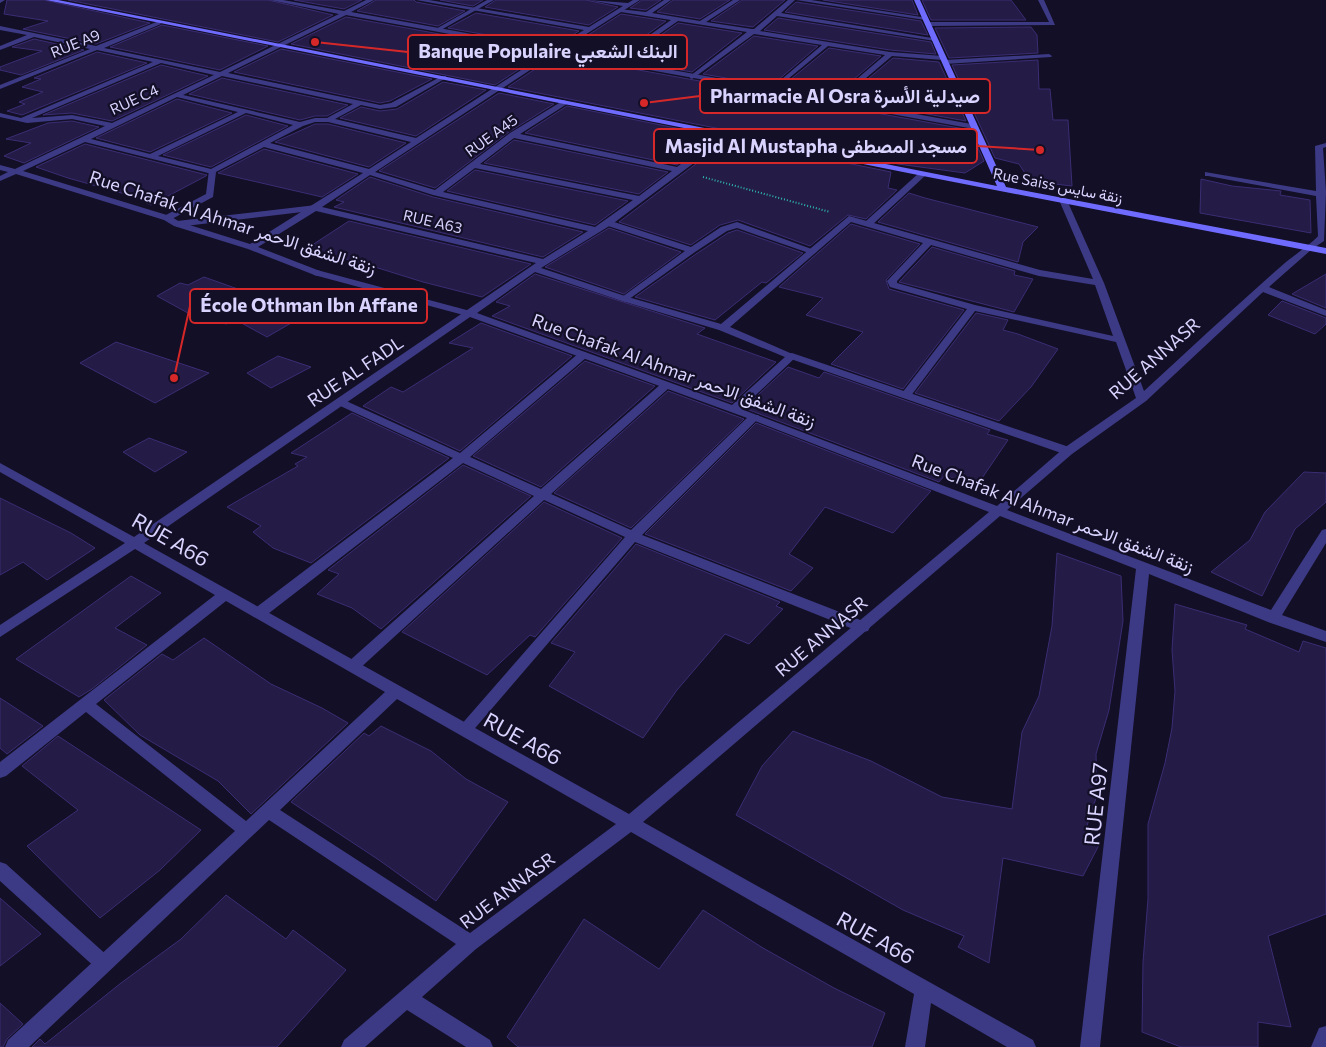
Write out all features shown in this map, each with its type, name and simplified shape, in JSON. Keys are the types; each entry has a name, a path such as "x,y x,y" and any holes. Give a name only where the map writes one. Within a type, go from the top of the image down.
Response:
{"street":[{"name":"Rue Saiss زنقة سايس","path":"49,0 500,88 923,174 1326,251"},
{"path":"273,0 771,92 974,127"},
{"name":"RUE C4","path":"0,179 280,46 371,0"},
{"path":"419,0 589,29"},
{"path":"437,30 491,0"},
{"path":"591,0 628,5"},
{"path":"251,247 316,208 555,51 637,0"},
{"path":"647,14 668,0"},
{"path":"702,22 737,0"},
{"path":"692,77 755,31 792,0"},
{"path":"799,0 927,21 1053,24 1040,0"},
{"path":"918,0 1003,189"},
{"path":"621,10 890,54 944,60 1049,56"},
{"path":"776,14 935,39"},
{"path":"614,62 677,18"},
{"name":"RUE A9","path":"0,87 159,22"},
{"path":"0,28 380,107 393,105 444,77"},
{"path":"0,48 34,35"},
{"path":"771,92 828,43"},
{"path":"834,102 890,54"},
{"path":"22,120 161,60"},
{"path":"176,95 300,124"},
{"name":"RUE A45","path":"436,192 513,135 564,102"},
{"path":"328,120 360,103"},
{"path":"152,156 245,111"},
{"path":"0,115 22,120 72,117 111,125"},
{"path":"83,139 212,172 300,124 315,120 328,120 417,141"},
{"name":"RUE AL FADL","path":"2,628 135,543 471,314 544,262 608,223 727,134"},
{"path":"513,135 679,170"},
{"path":"263,144 356,167 370,173 436,192 595,230"},
{"path":"1208,174 1323,195 1319,146 1326,145"},
{"path":"473,165 640,199"},
{"name":"Rue Chafak Al Ahmar زنقة الشفق الاحمر","path":"0,167 167,218 177,224 251,247 318,273 471,314 754,417 1326,637"},
{"path":"167,218 210,195 212,172"},
{"path":"869,223 923,174"},
{"name":"RUE ANNASR","path":"351,1047 470,943 630,823 1068,451 1142,399 1262,288 1309,247 1320,241 1322,236 1323,195"},
{"path":"1063,200 1099,283 1142,399"},
{"path":"177,224 316,208"},
{"name":"RUE A63","path":"316,208 544,262"},
{"path":"723,328 849,219 869,223 1039,273 1099,283"},
{"path":"608,223 692,250"},
{"path":"625,299 692,250 724,229 737,225 812,251"},
{"path":"930,241 892,281 893,285 973,308 1120,340"},
{"path":"535,269 625,299 723,328 792,356 1068,451"},
{"path":"1262,288 1326,313"},
{"path":"906,395 973,308"},
{"path":"259,613 461,458 583,355"},
{"path":"734,410 792,356"},
{"path":"354,666 665,386"},
{"path":"340,402 634,536 863,627"},
{"path":"465,730 634,536 754,417"},
{"name":"RUE A66","path":"0,466 1026,1047"},
{"path":"1273,618 1326,533"},
{"name":"RUE A97","path":"1090,1047 1143,566"},
{"path":"0,771 226,594"},
{"path":"15,1047 396,691"},
{"path":"86,705 247,831"},
{"path":"268,811 470,943"},
{"path":"0,870 104,964"},
{"path":"915,1047 924,989"},
{"path":"407,998 483,1047"},
{"path":"1321,1047 1326,1035"}],"path":[{"path":"679,170 849,219"}],"building":[{"path":"7,0 44,0 150,23 96,44 23,29 48,21 4,14"},
{"path":"68,0 268,0 333,15 278,42"},
{"path":"294,0 362,0 344,9"},
{"path":"376,0 414,0 416,2 465,11 438,26 357,11"},
{"path":"440,0 483,0 473,6"},
{"path":"496,0 586,0 618,7 589,25 485,7"},
{"path":"642,0 661,0 646,10 630,8"},
{"path":"673,0 730,0 700,19 657,12"},
{"path":"742,0 785,0 753,27 711,21"},
{"path":"823,0 912,0 918,15"},
{"path":"922,0 1011,0 1026,20 931,20"},
{"path":"796,2 921,21 928,35 785,12"},
{"path":"476,13 579,31 554,47 448,28"},
{"path":"621,14 666,21 614,58 566,49"},
{"path":"346,17 544,53 495,85 291,44"},
{"path":"778,18 931,42 936,54 890,50 764,30"},
{"path":"678,23 742,33 692,72 625,60"},
{"path":"162,25 268,46 220,70 110,47"},
{"path":"1031,27 1037,35 1038,53 949,58 935,28"},
{"path":"754,36 818,46 771,86 703,74"},
{"path":"34,39 84,50 21,75 0,70 0,67 42,51 12,47"},
{"path":"829,48 881,56 833,97 780,88"},
{"path":"281,49 432,79 390,101 380,103 234,72"},
{"path":"97,52 147,63 22,115 7,111 25,104 19,102 43,92 22,87 41,79 34,78"},
{"path":"556,55 970,130 984,161 965,173 898,164 508,87"},
{"path":"893,58 939,62 966,121 844,99"},
{"path":"1038,60 1039,89 1050,89 1053,120 1068,120 1072,186 1030,181 1019,164 995,158 952,65"},
{"path":"161,65 208,76 112,121 72,113 43,115"},
{"path":"222,78 348,105 327,116 315,116 300,120 189,94"},
{"path":"443,82 486,90 416,136 340,118 361,107 380,111 397,109"},
{"path":"499,93 554,104 509,132 435,188 379,171"},
{"path":"177,99 232,113 150,152 96,138"},
{"path":"567,106 715,136 677,165 525,133"},
{"path":"246,115 288,126 211,167 163,155"},
{"path":"72,121 99,127 24,163 4,156 31,143 6,139 48,123"},
{"path":"315,124 328,124 406,143 369,167 275,142"},
{"path":"729,139 891,172 888,188 897,190 866,219 848,215 810,246 738,220 720,225 691,245 619,222"},
{"path":"514,140 668,172 639,194 484,163"},
{"path":"85,144 207,175 151,205 132,196 36,167"},
{"path":"264,149 358,174 322,197 218,173"},
{"path":"475,170 628,201 595,225 447,191"},
{"path":"370,177 433,197 583,232 543,257 334,207 344,202 336,200"},
{"path":"1201,179 1232,186 1281,191 1280,195 1310,200 1311,233 1200,213"},
{"path":"909,193 1038,227 1023,242 1018,262 878,222"},
{"path":"349,221 531,264 482,297 306,249"},
{"path":"851,224 920,244 886,280 889,289 964,310 903,389 831,364 863,332 806,315 823,298 779,287"},
{"path":"609,228 681,252 624,294 545,267"},
{"path":"737,230 803,253 766,283 762,282 715,320 635,297 696,254 728,233"},
{"path":"932,247 1015,271 1014,275 1033,279 1014,312 899,282"},
{"path":"535,274 705,328 697,334 776,362 732,403 492,316 510,306 496,302"},
{"path":"1326,274 1326,308 1292,294"},
{"path":"204,277 252,294 256,293 305,315 267,337 236,320 226,324 205,313 197,318 157,296 180,283 188,285"},
{"path":"1282,301 1326,318 1326,324 1315,334 1268,315"},
{"path":"976,313 1008,320 1003,330 1058,349 1031,387 999,421 915,393"},
{"path":"481,323 572,356 460,451 363,406 391,387 403,392 473,348 449,343"},
{"path":"116,342 209,373 155,403 80,363"},
{"path":"278,356 311,367 271,388 247,373"},
{"path":"585,361 655,386 541,487 473,456"},
{"path":"788,367 819,378 824,372 990,430 987,434 1008,440 976,487 945,475 939,482 744,408"},
{"path":"668,391 744,419 631,528 554,493"},
{"path":"352,413 449,458 311,563 273,548 253,532 261,526 227,507 298,466 295,464 307,457 291,453"},
{"path":"756,423 931,491 893,533 825,507 789,554 813,568 791,591 645,534"},
{"path":"149,438 187,452 155,472 123,452"},
{"path":"463,465 531,496 381,629 352,608 317,594 339,574 328,570"},
{"path":"1304,472 1326,473 1326,502 1295,529 1262,596 1211,572 1250,540 1265,512"},
{"path":"0,498 71,533 95,548 47,580 23,562 0,575"},
{"path":"544,502 622,538 535,637 530,635 487,675 402,632"},
{"path":"636,544 780,602 776,606 783,609 749,644 725,634 677,690 643,738 549,686 575,652 551,643"},
{"path":"1057,553 1121,576 1123,621 1109,710 1096,754 1097,795 1083,838 1099,845 1083,876 1003,858 989,963 958,947 964,936 903,910 736,815 762,766 793,731 871,761 942,797 1012,809 1022,732 1039,696 1052,626"},
{"path":"131,576 161,593 115,628 147,645 92,689 79,697 16,659"},
{"path":"1175,604 1247,625 1245,629 1299,652 1303,641 1326,648 1326,914 1268,936 1291,1027 1258,1022 1258,1047 1181,1047 1142,1032 1143,962 1148,899 1148,824 1165,763 1172,728 1175,691 1172,650"},
{"path":"204,638 271,684 322,708 348,723 251,814 218,781 140,735 104,700 162,654 173,660"},
{"path":"0,698 43,726 7,754 0,748"},
{"path":"381,726 431,751 466,779 508,802 436,901 379,860 291,802 364,733 369,736"},
{"path":"58,736 201,830 160,870 100,918 27,846 78,810 22,766"},
{"path":"226,895 286,939 293,930 346,970 277,1047 32,1047 40,1039 45,1044 121,983 181,939"},
{"path":"0,898 41,934 0,966"},
{"path":"703,910 763,948 834,988 885,1013 872,1047 518,1047 507,1037 584,919 659,969"},
{"path":"0,1003 23,1024 7,1039 3,1047 0,1047"}],"place":[{"name":"Banque Populaire البنك الشعبي","path":"315,42"},
{"name":"Pharmacie Al Osra صيدلية الأسرة","path":"644,103"},
{"name":"Masjid Al Mustapha مسجد المصطفى","path":"1040,150"},
{"name":"École Othman Ibn Affane","path":"174,378"}]}
